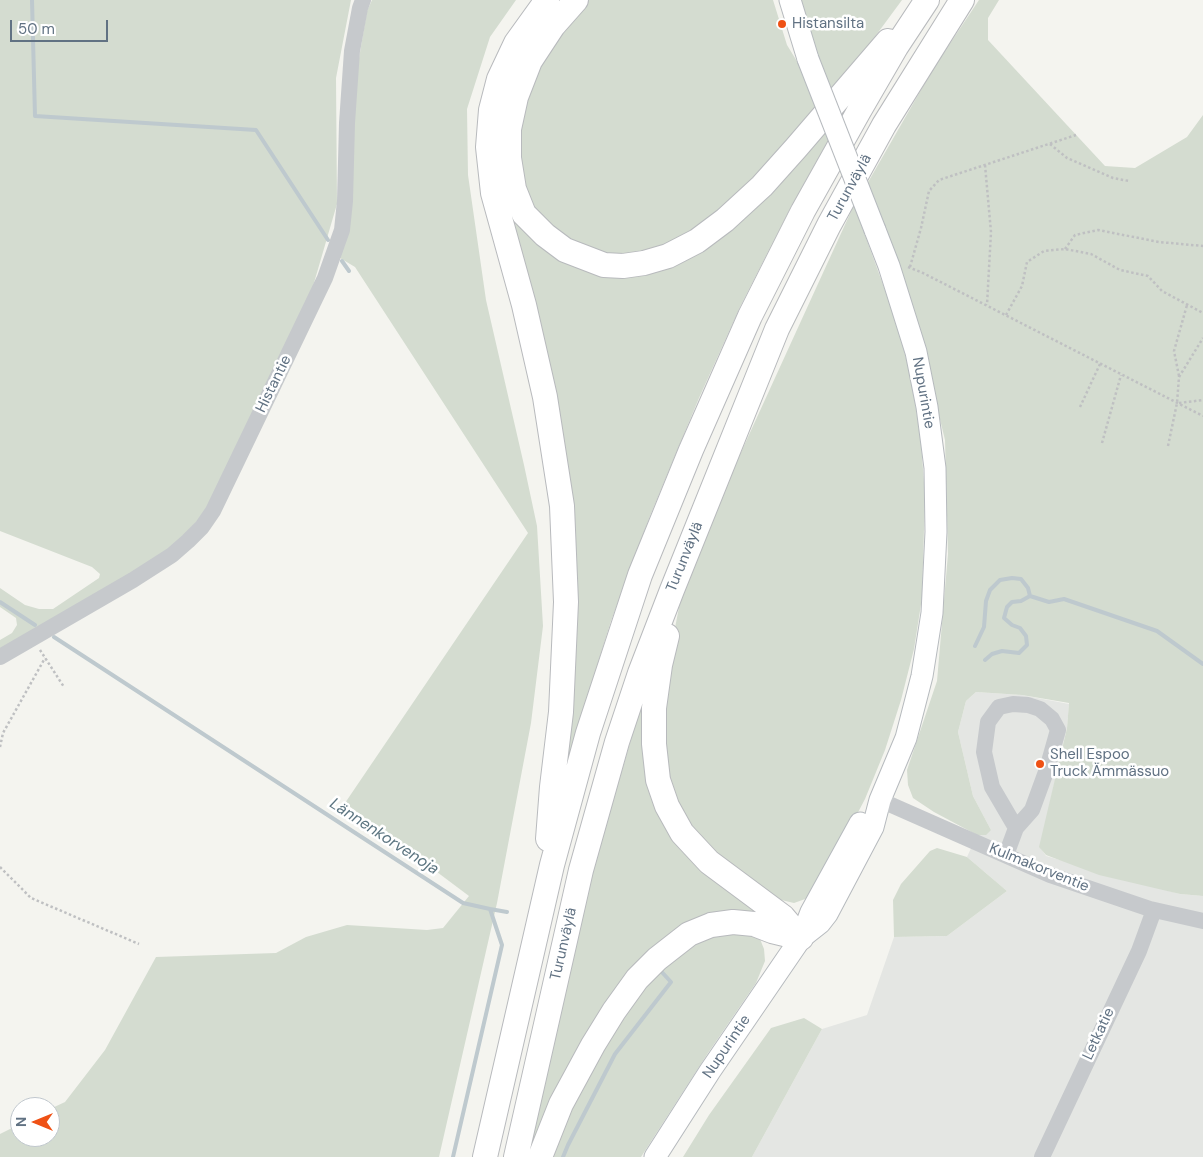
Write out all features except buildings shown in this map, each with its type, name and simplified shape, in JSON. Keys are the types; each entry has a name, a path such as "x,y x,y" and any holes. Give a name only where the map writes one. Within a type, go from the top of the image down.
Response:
{"highway":[{"path":"544,895 552,787 561,712 566,602 562,506 545,397 524,305 493,193 488,147 491,110 499,79 516,43 548,0"},
{"path":"576,0 554,26 530,61 516,97 510,128 509,158 514,189 524,214 544,235 565,250 604,265 623,266 644,263 668,256 697,241 725,220 762,186 854,79 926,0"},
{"name":"Turunväylä","path":"485,1157 544,895 591,724 640,575 691,450 750,316 803,211 896,47 926,0"},
{"name":"Turunväylä","path":"516,1157 581,870 617,742 640,673 777,329 829,224 884,125 962,0"},
{"path":"672,590 670,620 660,665 654,708 654,744 658,780 667,806 682,833 708,862 783,917 801,938"},
{"path":"540,1157 561,1104 592,1045 637,979 657,959 689,934 711,925 733,922 754,924 772,931 801,938"}],"main road":[{"name":"Nupurintie","path":"655,1157 710,1071 801,938 820,923 841,891 873,827 880,800 906,738 922,676 932,613 936,532 935,468 927,407 899,267 875,230 808,59 790,0"}],"street":[{"name":"Histantie","path":"0,657 133,580 172,555 202,527 213,511 325,278 342,230 352,52 363,0"},
{"path":"1006,855 1016,828 1032,810 1058,730 1052,719 1040,709 1028,705 1013,704 999,706 988,722 984,752 992,787 1016,828"},
{"name":"Kulmakorventie","path":"880,800 1050,875 1154,910 1203,921"},
{"name":"Letkatie","path":"1042,1157 1139,951 1154,910"}],"path":[{"path":"1076,135 939,180 929,192 921,228 899,267 986,305 1203,416"},
{"path":"1050,144 1067,158 1113,178 1129,181"},
{"path":"985,165 991,232 986,305"},
{"path":"1065,249 1075,235 1098,230 1159,242 1203,246"},
{"path":"1006,315 1022,286 1027,262 1044,251 1065,249 1091,254 1120,270 1148,276 1162,291 1203,313"},
{"path":"1168,446 1180,377 1174,351 1187,305"},
{"path":"1180,377 1203,338"},
{"path":"1080,407 1100,364"},
{"path":"1102,444 1122,375"},
{"path":"1177,403 1203,400"},
{"path":"33,638 64,687"},
{"path":"0,746 3,733 45,658"},
{"path":"0,867 31,898 139,944"}],"shaded area":[{"path":"0,0 351,0 336,78 337,204 311,293 203,515 169,550 0,651 0,640 12,633 17,625 16,618 0,607 0,588 25,605 39,609 53,609 99,578 100,574 92,567 0,531"},
{"path":"372,0 516,0 490,37 467,109 468,175 486,300 537,526 543,626 531,723 497,903 439,1157 0,1157 0,1134 10,1129 10,1147 60,1147 60,1104 65,1102 105,1050 156,957 276,953 306,937 347,925 427,930 443,928 469,896 345,803 528,533 355,267 340,258 358,64 367,11"},
{"path":"555,0 567,0 547,21 515,76 505,114 502,140 502,171 511,200 522,221 541,241 567,260 588,267 605,271 646,268 672,260 712,237 740,214 772,183 854,91 855,93 791,207 741,305 699,398 650,516 611,621 562,779 560,778 571,650 569,531 565,488 552,397 501,204 495,173 494,137 507,77 526,37 545,9"},
{"path":"585,0 773,0 787,45 798,63 818,113 706,228 631,259 589,255 529,209 514,142 533,67"},
{"path":"800,0 902,0 832,95 817,56"},
{"path":"979,0 999,0 988,18 988,40 1105,166 1135,168 1187,137 1203,115 1203,896 1180,894 1099,875 1046,855 1039,847 1067,728 1069,703 1022,695 976,692 966,701 958,732 973,796 991,830 986,835 977,835 934,812 913,798 908,785 907,770 937,681 948,554 945,440 918,329 867,184 933,69"},
{"path":"854,205 897,323 912,382 921,443 925,495 922,598 914,649 901,700 885,750 865,799 819,887 808,898 794,903 777,899 700,846 665,776 666,674 681,597 732,472"},
{"path":"976,692 1022,695 1069,704 1067,728 1040,847 1046,856 1180,894 1203,896 1203,1157 752,1157 822,1029 867,1015 894,937 947,936 1007,891 967,857 977,835 991,830 973,796 958,732 966,701"},
{"path":"643,698 654,794 767,911 677,935 531,1157 527,1157 595,863"},
{"path":"937,848 967,857 1007,891 947,936 894,937 893,900 901,884 930,851"},
{"path":"719,932 753,933 760,939 764,949 765,961 756,983 641,1157 547,1157 566,1110 626,1006 671,953"},
{"path":"804,1018 822,1029 752,1157 683,1157 709,1115 771,1028"}],"waterway":[{"path":"32,0 35,116 256,130 328,240"},
{"path":"342,261 349,271"},
{"path":"975,646 984,627 986,601 990,590 1000,580 1012,578 1021,579 1028,588 1030,596 1049,602 1064,599 1157,631 1203,664"},
{"path":"985,660 992,654 1002,651 1019,653 1027,645 1026,636 1020,628 1012,625 1004,618 1007,607 1012,602 1021,601 1030,596"},
{"name":"Lännenkorvenoja","path":"0,602 35,625"},
{"name":"Lännenkorvenoja","path":"54,637 463,903 490,909 502,945 453,1157"},
{"path":"490,909 507,912"},
{"path":"563,1157 615,1054 671,982 659,969"}],"place":[{"name":"Histansilta","path":"782,24"},
{"name":"Shell Espoo Truck Ämmässuo","path":"1040,764"}]}
